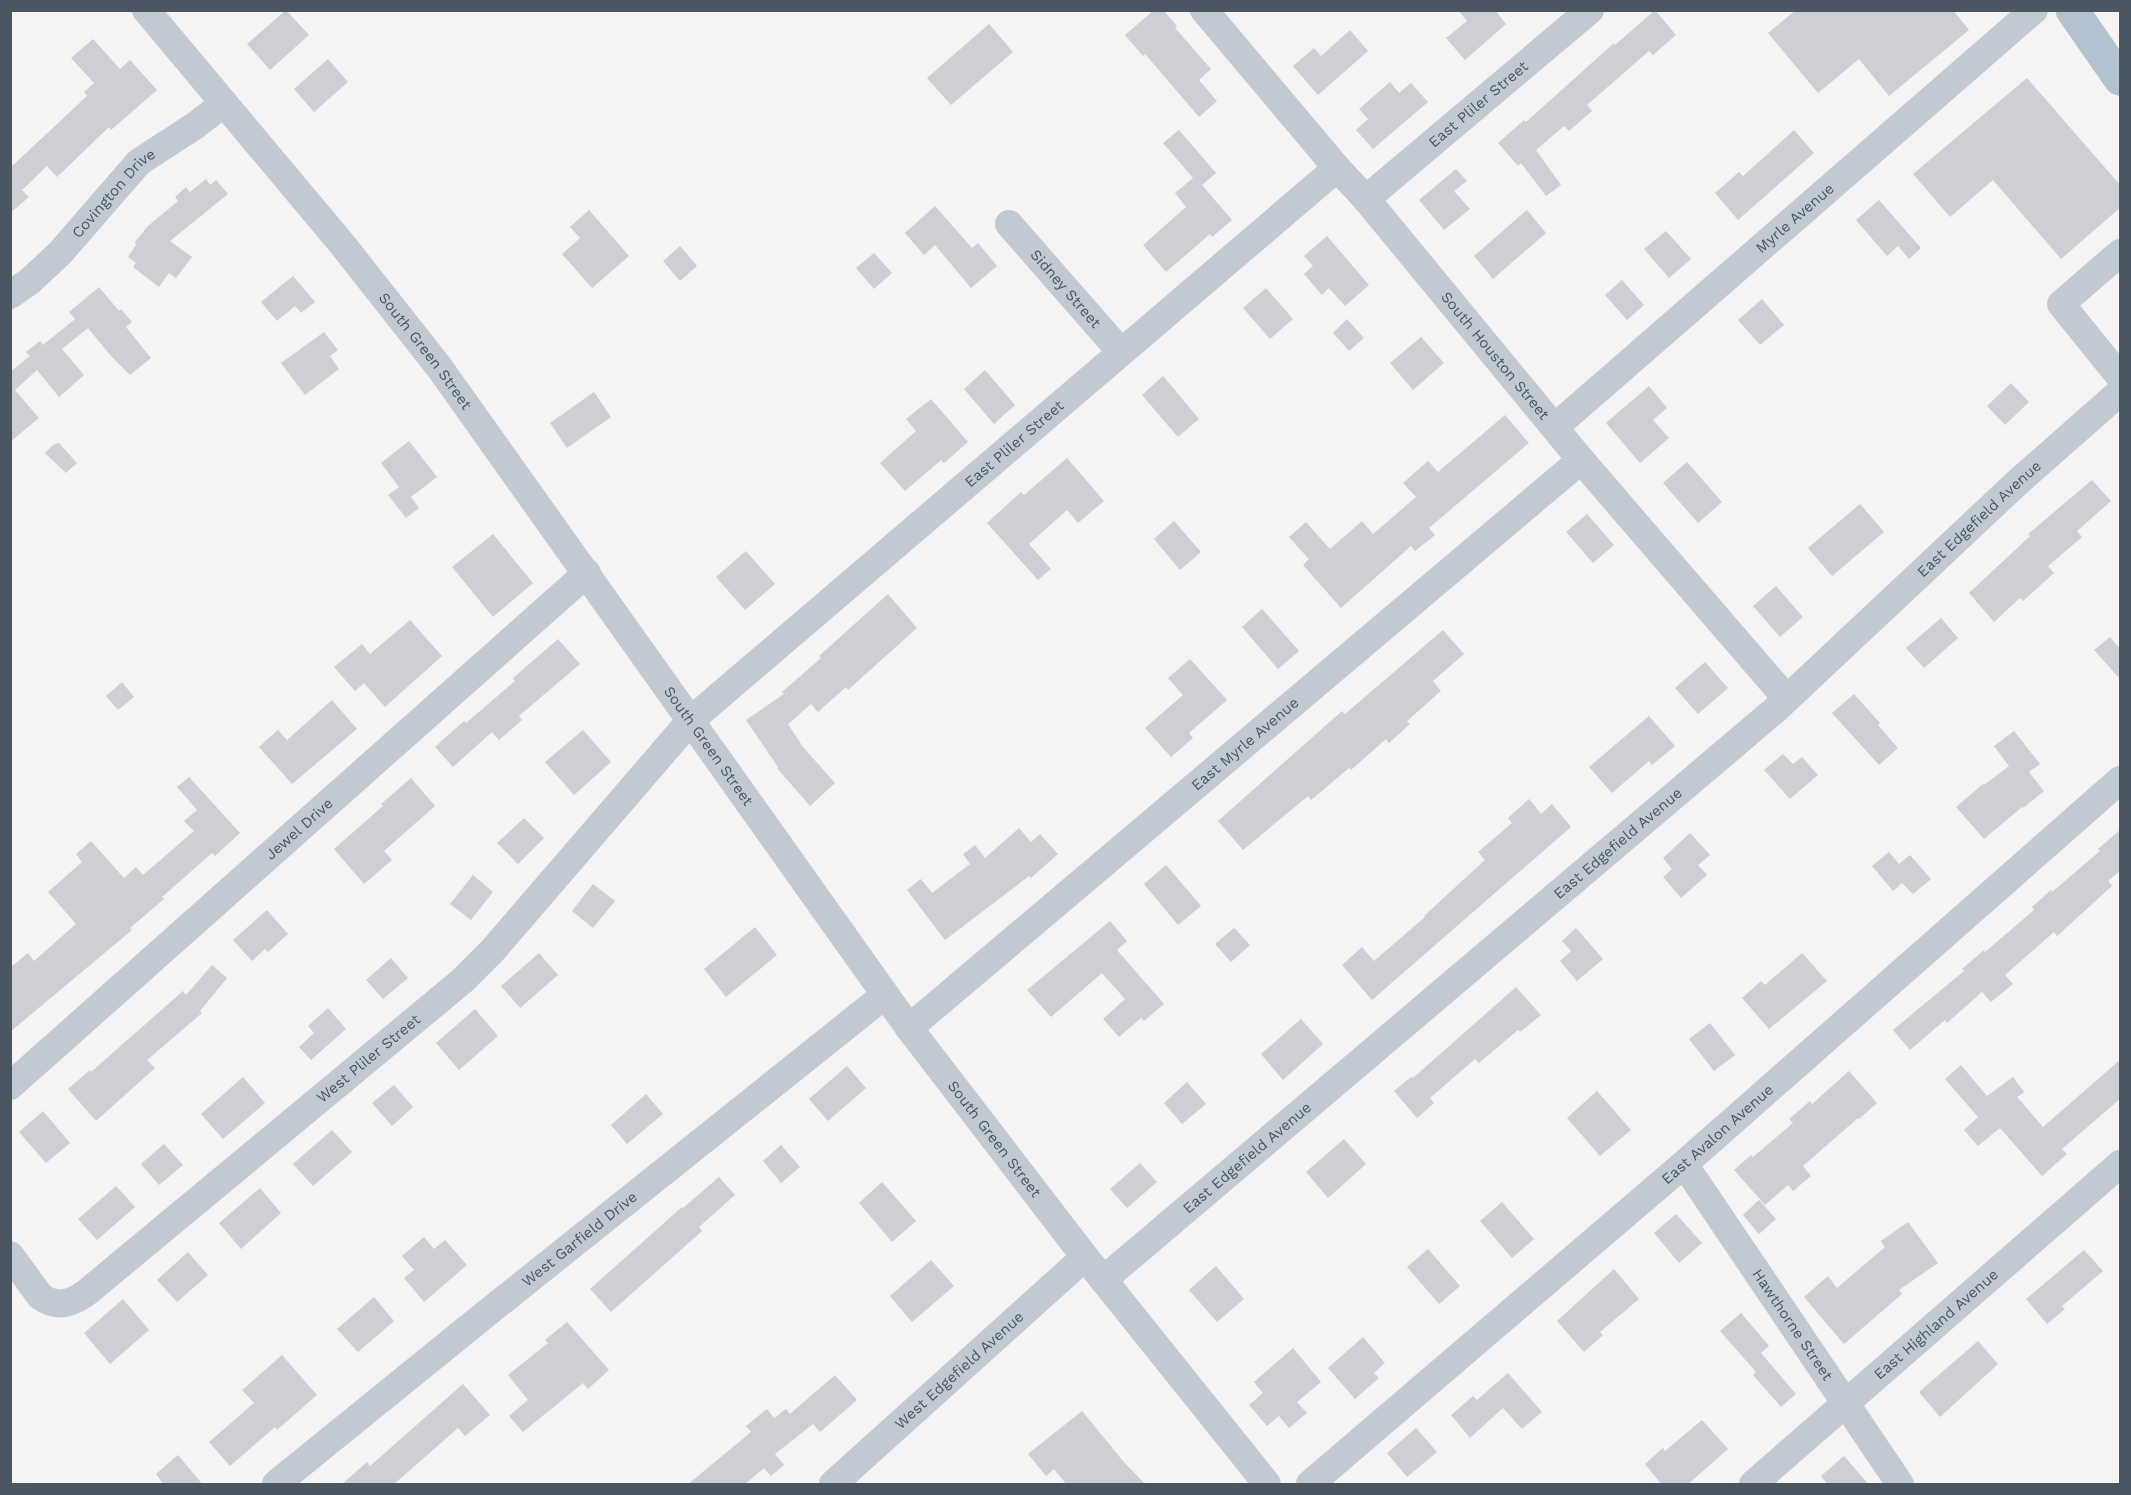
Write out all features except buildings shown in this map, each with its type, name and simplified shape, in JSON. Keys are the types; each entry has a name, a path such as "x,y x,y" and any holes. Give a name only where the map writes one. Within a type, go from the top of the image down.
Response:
{"main road":[{"path":"2072,10 2121,79"}],"street":[{"name":"South Green Street","path":"146,10 360,266 420,343 587,573 909,1028 1084,1257 1268,1485"},
{"name":"South Houston Street","path":"1204,10 1337,168 1366,199 1581,460 1787,699"},
{"name":"East Pliler Street","path":"1366,199 1590,10"},
{"name":"Myrle Avenue","path":"1555,427 2034,10"},
{"name":"Covington Drive","path":"10,295 30,281 60,253 139,162 196,125 224,103"},
{"name":"East Pliler Street","path":"691,720 1337,168"},
{"name":"Sidney Street","path":"1009,224 1121,352"},
{"path":"2121,253 2061,304 2121,377"},
{"name":"East Edgefield Avenue","path":"1103,1280 1787,699 2019,481 2121,392"},
{"name":"East Myrle Avenue","path":"909,1028 1581,460"},
{"name":"Jewel Drive","path":"10,1086 587,573"},
{"name":"West Pliler Street","path":"10,1255 45,1300 61,1304 70,1303 86,1293 462,981 504,938 691,720"},
{"name":"East Avalon Avenue","path":"1310,1485 1684,1164 2121,780"},
{"name":"West Garfield Drive","path":"276,1485 885,995"},
{"name":"Hawthorne Street","path":"1684,1164 1900,1485"},
{"name":"East Highland Avenue","path":"1753,1485 2121,1164"},
{"name":"West Edgefield Avenue","path":"833,1485 1084,1257"}]}
